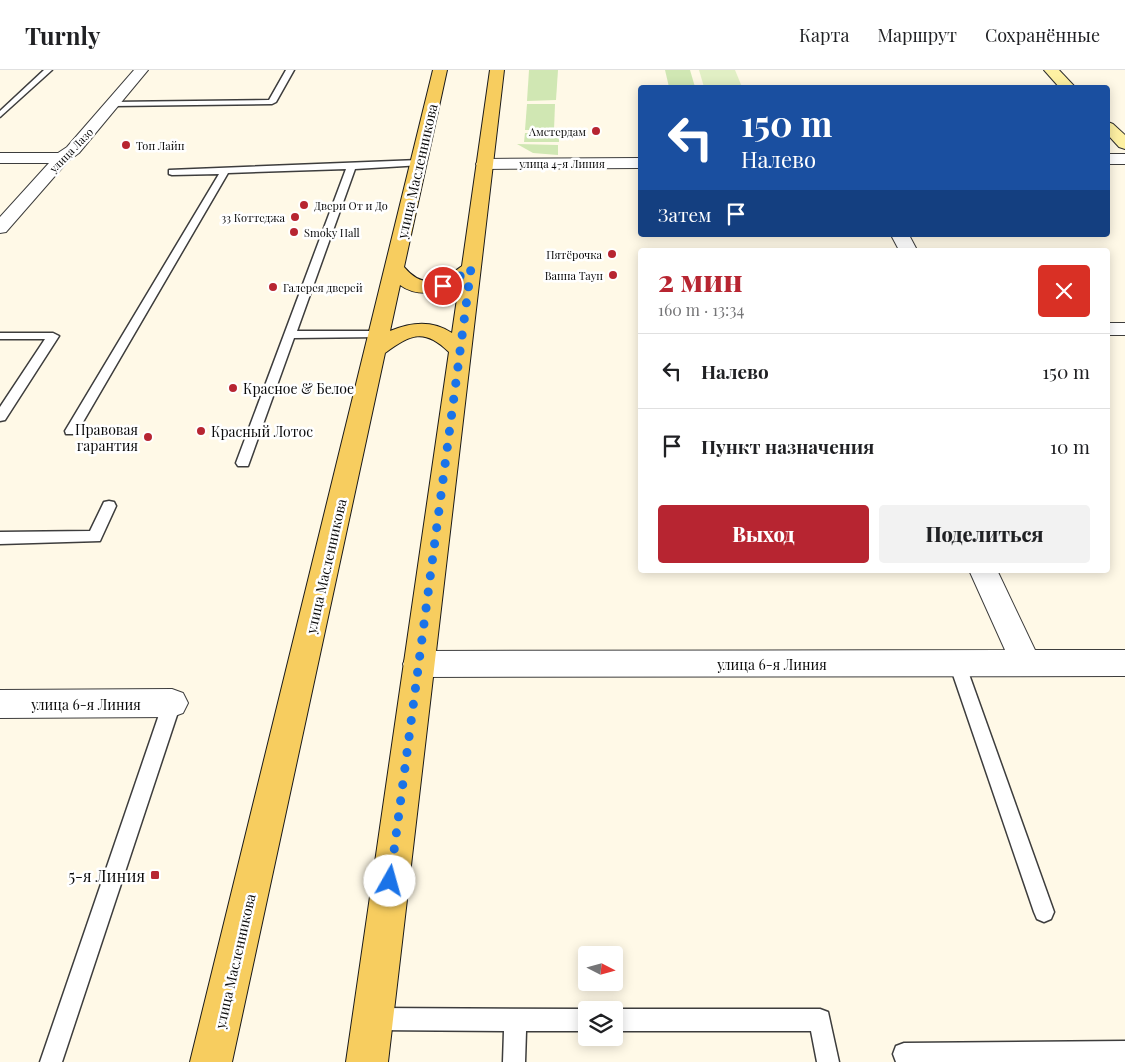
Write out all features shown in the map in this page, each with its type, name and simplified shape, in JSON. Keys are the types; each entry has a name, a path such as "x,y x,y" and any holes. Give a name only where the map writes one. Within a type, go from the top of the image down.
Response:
{"main road":[{"name":"улица Масленникова","path":"212,1062 440,70"},
{"path":"367,1062 497,70"},
{"path":"1051,70 1066,85"},
{"path":"1110,129 1125,144"},
{"path":"395,268 406,283 417,287 430,288 452,282 471,268"},
{"path":"378,342 400,333 422,329 444,334 460,350"}],"street":[{"name":"улица Лазо","path":"0,228 62,158 73,150 141,70"},
{"path":"0,158 62,158"},
{"path":"1110,159 1125,160"},
{"name":"улица 4-я Линия","path":"484,164 638,163"},
{"path":"1110,329 1125,329"},
{"path":"984,573 1026,663"},
{"name":"улица 6-я Линия","path":"418,664 1125,663"},
{"name":"улица 6-я Линия","path":"0,704 172,703"}],"lane":[{"path":"0,115 48,70"},
{"path":"113,104 272,102 290,70"},
{"path":"172,172 224,172 419,163"},
{"path":"243,463 351,167"},
{"path":"71,431 224,172"},
{"path":"291,335 378,342"},
{"path":"0,336 53,336 0,417"},
{"path":"0,538 95,537 109,506"},
{"path":"957,663 1044,912"},
{"path":"51,1062 172,703"},
{"path":"373,1019 578,1020"},
{"path":"514,1062 516,1020"},
{"path":"623,1020 820,1020 828,1062"},
{"path":"904,1054 1125,1052"}],"green space":[{"path":"529,70 558,70 556,100 527,101"},
{"path":"665,70 690,70 694,85 669,85"},
{"path":"699,70 735,70 741,85 703,85"},
{"path":"527,104 555,104 554,130 525,130"},
{"path":"525,133 559,133 559,142 524,142"},
{"path":"517,144 558,145 558,155 533,153"}],"place":[{"name":"Амстердам","path":"596,131"},
{"name":"Топ Лайн","path":"126,145"},
{"name":"Двери От и До","path":"304,205"},
{"name":"33 Коттеджа","path":"295,217"},
{"name":"Smoky Hall","path":"294,232"},
{"name":"Пятёрочка","path":"612,254"},
{"name":"Ванна Таун","path":"613,275"},
{"name":"Галерея дверей","path":"273,287"},
{"name":"Красное & Белое","path":"233,388"},
{"name":"Красный Лотос","path":"201,431"},
{"name":"Правовая гарантия","path":"148,437"},
{"name":"5-я Линия","path":"155,875"}],"route":[{"path":"390,881 471,268 462,276 443,286"}]}
